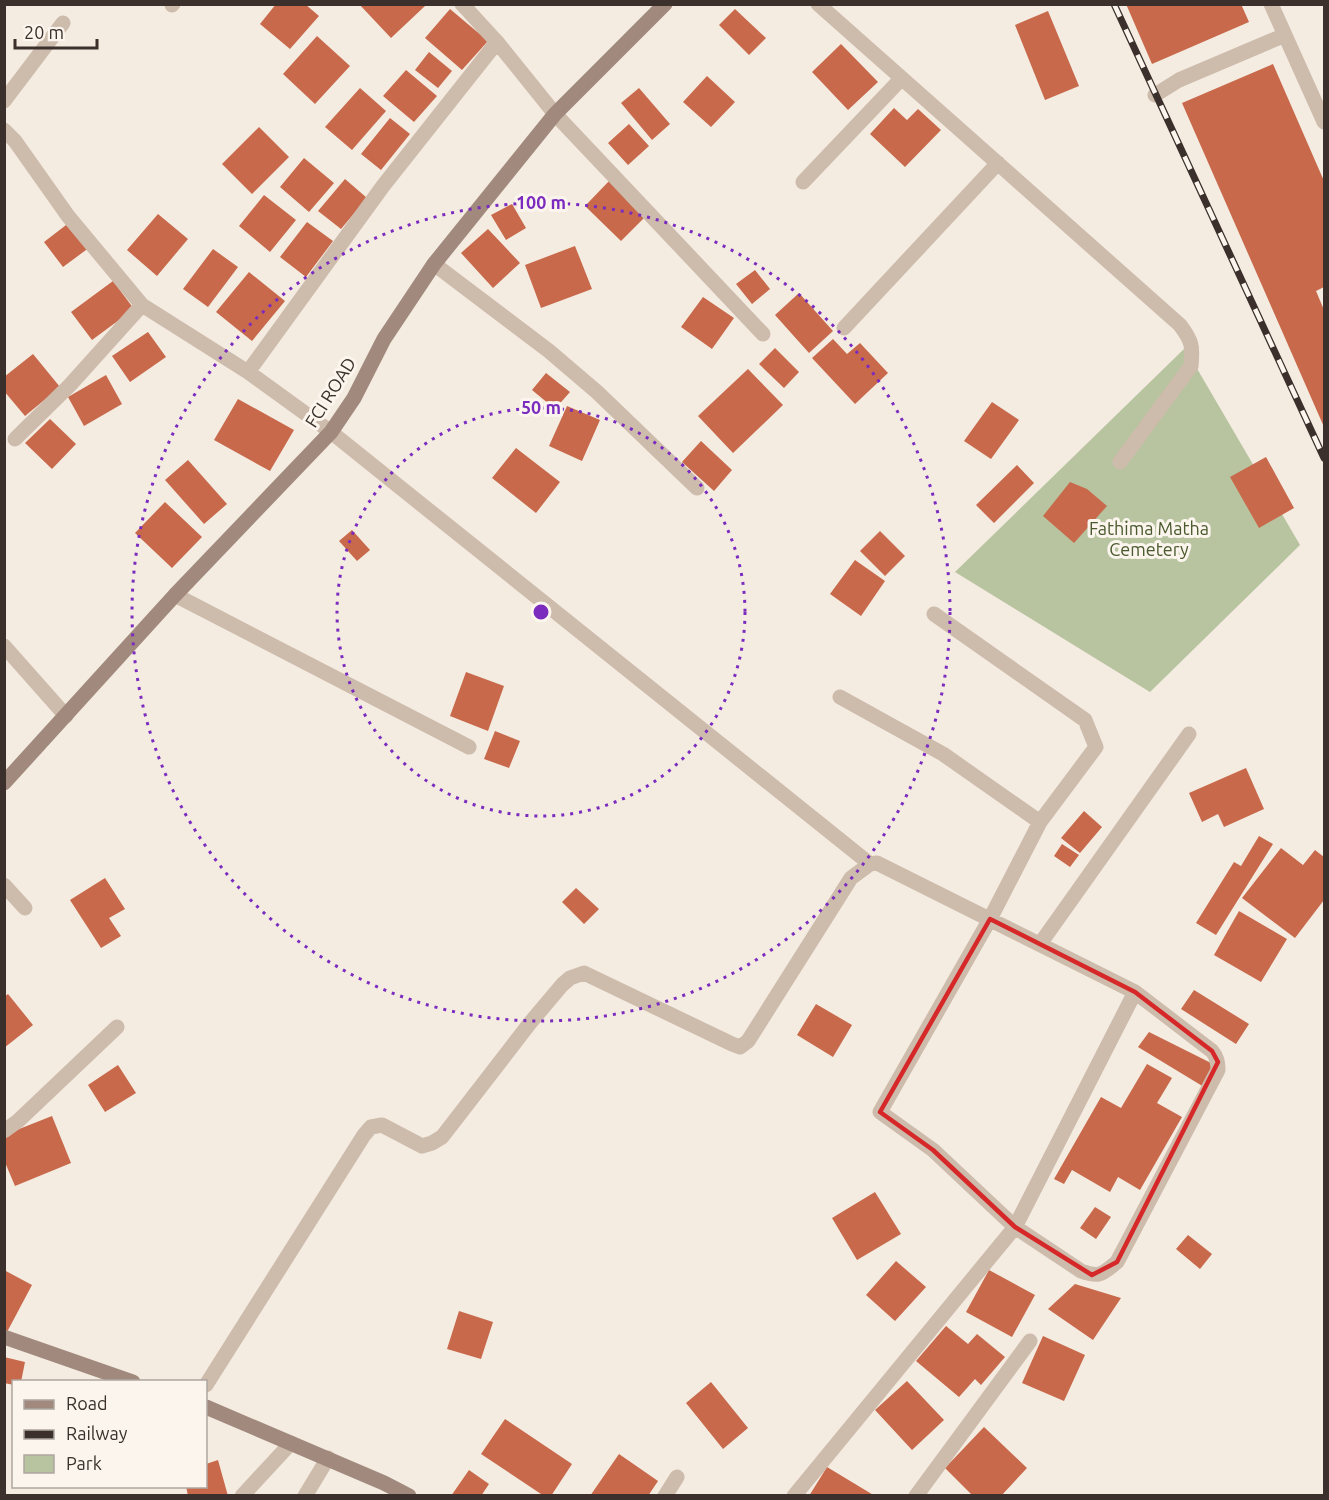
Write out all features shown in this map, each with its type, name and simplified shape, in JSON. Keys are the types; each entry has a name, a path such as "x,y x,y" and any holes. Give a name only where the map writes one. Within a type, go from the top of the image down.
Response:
{"street":[{"path":"462,4 498,42 555,114 763,334"},
{"name":"FCI ROAD","path":"4,783 175,595 331,432 354,398 384,339 434,264 555,114 665,4"},
{"path":"818,4 1180,325 1189,337 1193,350 1191,366 1120,462"},
{"path":"1271,4 1324,122"},
{"path":"4,101 63,23"},
{"path":"1155,95 1179,80 1285,35"},
{"path":"248,372 383,186 498,42"},
{"path":"803,182 901,79"},
{"path":"4,130 15,141 68,216 142,305 248,372 331,432 870,864"},
{"path":"844,328 998,163"},
{"path":"434,264 549,351 589,385 697,488"},
{"path":"15,439 70,385 142,305"},
{"path":"175,595 469,747"},
{"path":"207,1383 371,1127 382,1125 422,1146 442,1137 562,985 570,978 584,973 740,1047 748,1041 851,878 870,864 877,864 990,919 1135,992 1216,1056 1218,1070 1117,1262 1103,1273 1092,1275 1081,1271 1015,1227 933,1150 880,1112 990,919 1040,822 1096,747 1085,720 934,614"},
{"path":"4,646 66,716"},
{"path":"840,697 943,754 1040,822"},
{"path":"1040,944 1189,734"},
{"path":"4,885 25,908"},
{"path":"794,1496 1015,1227 1135,992"},
{"path":"4,1131 18,1121 117,1028"},
{"path":"4,1337 127,1380"},
{"path":"916,1496 1029,1341"},
{"path":"207,1407 327,1458 409,1496"},
{"path":"242,1496 291,1443"},
{"path":"304,1496 327,1458"},
{"path":"665,1496 677,1477"}],"highlighted area":[{"path":"990,919 1135,992 1212,1051 1218,1062 1117,1262 1092,1275 1015,1227 933,1150 880,1112"}],"green space":[{"name":"Fathima Matha Cemetery","path":"1185,348 1300,545 1150,692 955,572"}],"building":[{"path":"276,4 305,4 319,16 290,49 260,24"},
{"path":"359,4 423,4 425,6 391,38"},
{"path":"1126,4 1241,4 1249,22 1152,64"},
{"path":"450,9 488,41 462,70 425,38"},
{"path":"735,9 766,38 749,55 719,25"},
{"path":"1048,11 1079,86 1045,100 1015,25"},
{"path":"317,36 350,66 315,104 283,74"},
{"path":"841,44 878,82 848,110 812,72"},
{"path":"429,52 452,71 438,88 415,70"},
{"path":"1273,64 1324,181 1324,287 1316,291 1324,310 1324,427 1182,103"},
{"path":"406,70 437,96 414,122 383,96"},
{"path":"707,76 735,102 711,127 683,102"},
{"path":"360,88 386,111 352,150 325,127"},
{"path":"639,88 670,124 652,140 621,103"},
{"path":"894,108 907,120 918,109 941,130 905,167 870,134"},
{"path":"390,118 410,134 381,170 361,154"},
{"path":"629,124 649,146 628,165 608,143"},
{"path":"259,127 289,157 252,194 222,164"},
{"path":"304,158 334,183 309,212 280,187"},
{"path":"345,179 367,198 341,229 318,211"},
{"path":"610,180 647,215 621,241 585,206"},
{"path":"264,195 296,220 270,252 239,226"},
{"path":"512,204 526,228 506,240 491,215"},
{"path":"158,214 188,239 157,276 127,250"},
{"path":"70,222 90,247 63,267 44,242"},
{"path":"307,222 333,241 306,277 280,257"},
{"path":"488,229 520,263 493,288 461,253"},
{"path":"575,246 592,289 541,308 525,265"},
{"path":"213,249 238,267 208,307 183,289"},
{"path":"755,270 770,289 752,304 736,284"},
{"path":"249,272 285,301 252,341 216,312"},
{"path":"113,281 134,309 92,340 71,312"},
{"path":"799,293 833,331 809,353 775,315"},
{"path":"703,297 734,318 712,349 681,327"},
{"path":"148,332 166,357 130,382 112,356"},
{"path":"833,339 847,354 860,343 888,373 855,404 812,358"},
{"path":"775,348 799,372 784,388 759,364"},
{"path":"33,354 60,387 25,416 4,391 4,377"},
{"path":"748,369 783,405 733,453 698,416"},
{"path":"546,373 570,392 555,409 532,390"},
{"path":"106,375 122,404 84,426 68,397"},
{"path":"238,399 294,430 270,471 214,440"},
{"path":"992,402 1019,420 991,459 964,441"},
{"path":"567,406 600,420 582,461 549,446"},
{"path":"50,419 76,444 52,469 25,443"},
{"path":"701,441 732,470 714,491 682,462"},
{"path":"516,448 560,482 536,513 492,478"},
{"path":"1266,457 1294,508 1259,528 1230,477"},
{"path":"188,460 227,504 204,524 165,480"},
{"path":"1017,465 1034,483 994,523 976,505"},
{"path":"1070,482 1087,489 1107,506 1074,543 1043,516"},
{"path":"165,502 202,537 172,568 135,533"},
{"path":"352,530 370,550 357,561 339,541"},
{"path":"880,531 905,556 885,576 860,551"},
{"path":"855,560 885,581 861,616 830,594"},
{"path":"466,672 504,686 488,731 450,716"},
{"path":"495,731 520,741 509,768 484,759"},
{"path":"1246,768 1264,809 1224,827 1218,814 1202,822 1189,793"},
{"path":"1084,811 1102,827 1080,853 1061,838"},
{"path":"1259,836 1273,844 1216,935 1196,923 1234,862 1241,866"},
{"path":"1062,844 1079,855 1070,867 1054,856"},
{"path":"1281,848 1303,865 1315,850 1324,857 1324,900 1295,938 1242,898"},
{"path":"105,878 125,909 109,918 121,936 101,948 70,900"},
{"path":"576,888 599,909 584,924 562,902"},
{"path":"1239,911 1287,939 1261,982 1214,955"},
{"path":"1194,990 1249,1024 1236,1044 1181,1009"},
{"path":"8,994 33,1025 4,1048 4,997"},
{"path":"816,1004 852,1025 833,1057 797,1035"},
{"path":"1149,1032 1215,1065 1204,1087 1138,1047"},
{"path":"1147,1064 1172,1078 1157,1103 1182,1117 1140,1190 1118,1177 1110,1192 1072,1170 1064,1184 1054,1179 1101,1097 1121,1108"},
{"path":"118,1065 136,1093 105,1112 88,1085"},
{"path":"52,1116 71,1163 15,1186 4,1160 4,1135"},
{"path":"875,1192 901,1234 857,1260 832,1218"},
{"path":"1095,1207 1111,1217 1096,1239 1080,1228"},
{"path":"1188,1235 1212,1254 1200,1269 1176,1249"},
{"path":"896,1261 926,1287 895,1321 866,1295"},
{"path":"4,1270 32,1285 7,1332 4,1330"},
{"path":"989,1270 1035,1295 1012,1337 966,1312"},
{"path":"1075,1284 1121,1298 1093,1340 1048,1309"},
{"path":"459,1311 493,1322 481,1359 447,1349"},
{"path":"946,1326 968,1344 977,1334 1005,1357 981,1385 975,1379 959,1397 916,1361"},
{"path":"1043,1336 1085,1355 1064,1401 1022,1383"},
{"path":"4,1357 25,1362 21,1380 12,1380 12,1385 4,1383"},
{"path":"907,1381 944,1420 912,1450 875,1410"},
{"path":"711,1382 748,1428 723,1449 686,1403"},
{"path":"505,1419 572,1464 551,1496 544,1496 481,1454"},
{"path":"984,1427 1027,1468 1001,1496 973,1496 945,1468"},
{"path":"619,1454 658,1481 648,1496 590,1496"},
{"path":"218,1460 228,1496 188,1496 186,1488 207,1488 207,1464"},
{"path":"827,1467 875,1496 809,1496"},
{"path":"469,1470 489,1484 481,1496 451,1496"}],"railway":[{"path":"1114,4 1324,458"}]}
